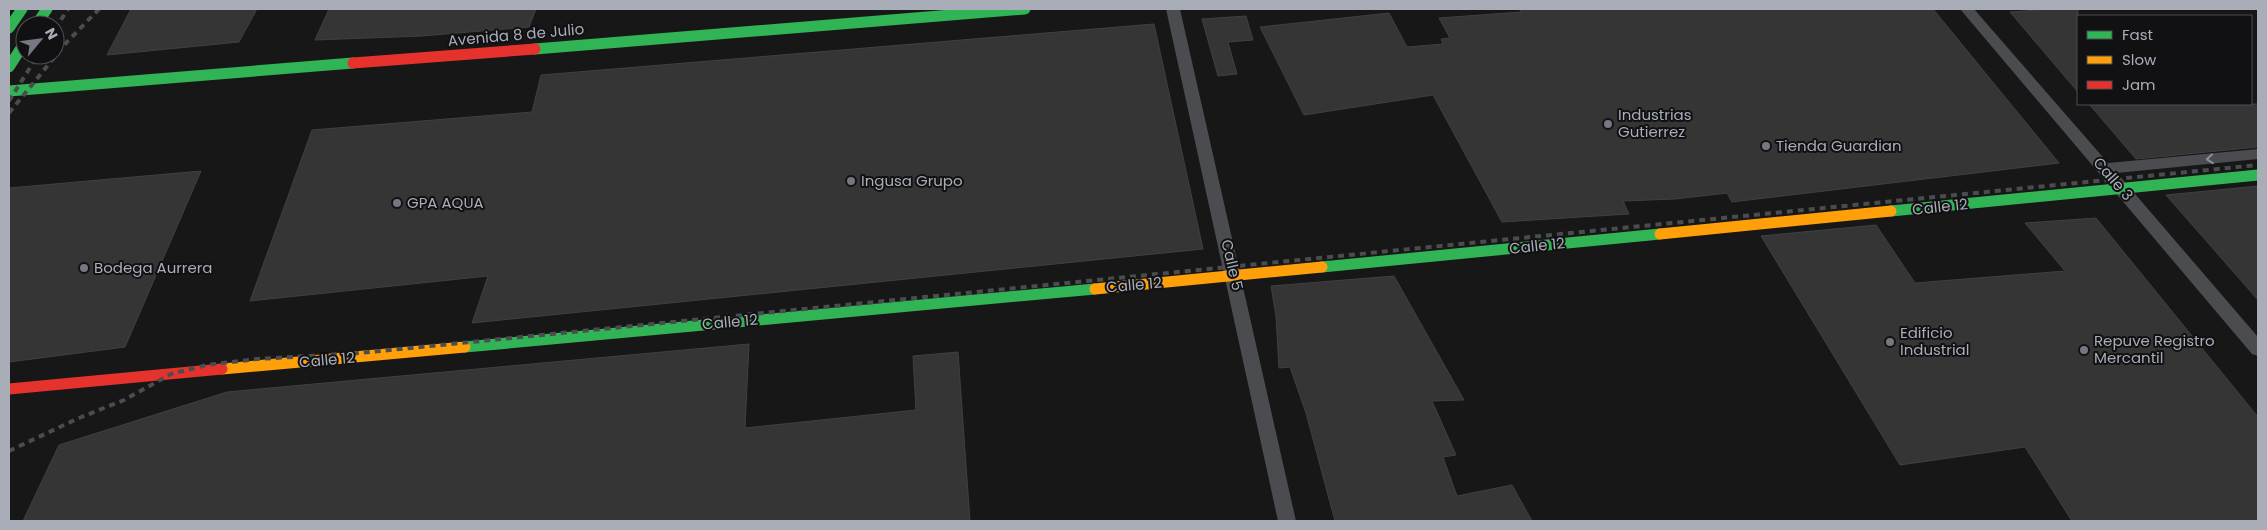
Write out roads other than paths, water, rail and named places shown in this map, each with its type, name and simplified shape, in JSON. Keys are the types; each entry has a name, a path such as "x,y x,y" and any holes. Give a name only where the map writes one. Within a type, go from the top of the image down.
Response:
{"street":[{"path":"9,28 22,9"},
{"name":"Avenida 8 de Julio","path":"9,91 1025,9"},
{"name":"Calle 5","path":"1173,9 1234,276 1286,521"},
{"name":"Calle 3","path":"1967,9 2258,349"},
{"path":"2105,169 2258,154"},
{"name":"Calle 12","path":"9,389 1234,276 2258,175"}],"railway":[{"path":"64,15 68,9"},
{"path":"9,113 66,43 99,9"},
{"path":"9,101 32,65"},
{"path":"9,451 79,418 124,400 171,374 207,365 257,359 360,353 2258,165"}],"place":[{"name":"Industrias Gutierrez","path":"1608,124"},
{"name":"Tienda Guardian","path":"1766,146"},
{"name":"Ingusa Grupo","path":"851,181"},
{"name":"GPA AQUA","path":"397,203"},
{"name":"Bodega Aurrera","path":"84,268"},
{"name":"Edificio Industrial","path":"1890,342"},
{"name":"Repuve Registro Mercantil","path":"2084,350"}]}
